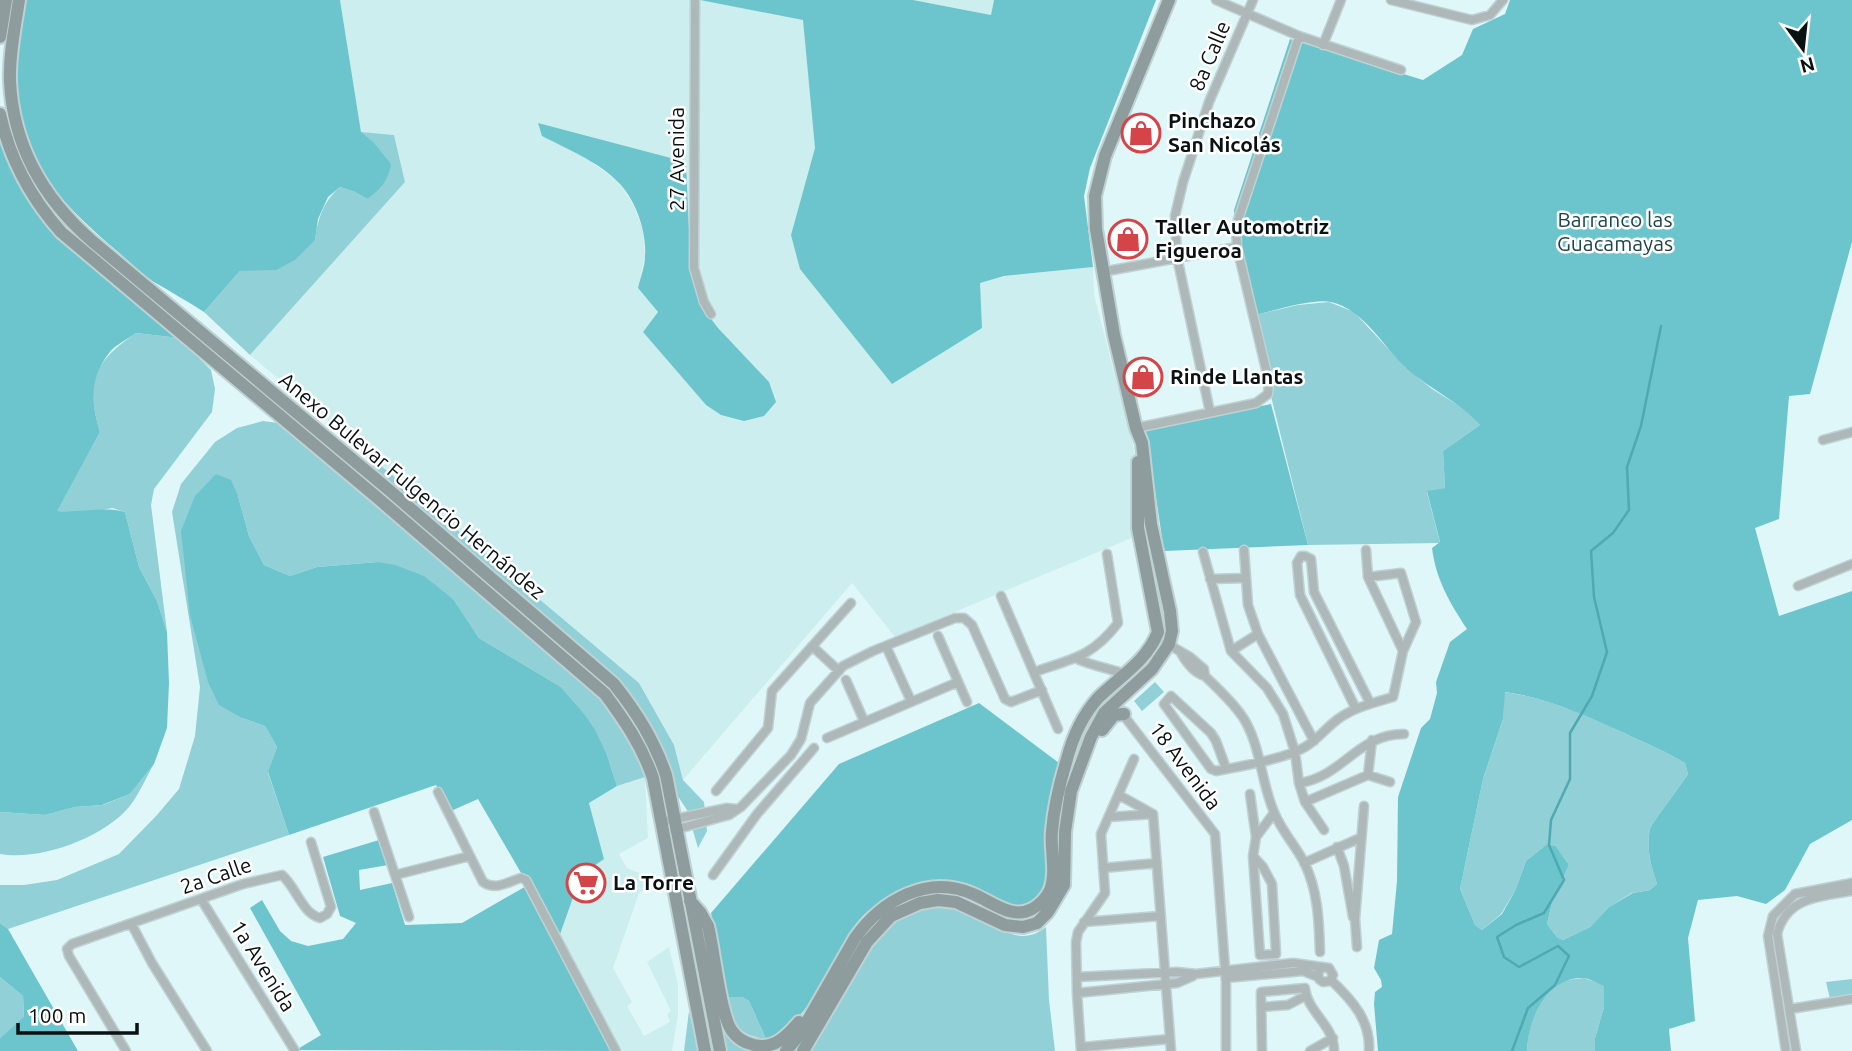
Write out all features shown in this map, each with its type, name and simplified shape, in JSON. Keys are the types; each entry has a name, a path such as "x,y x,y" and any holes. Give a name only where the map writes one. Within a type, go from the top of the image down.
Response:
{"main road":[{"path":"0,37 6,0"},
{"name":"Anexo Bulevar Fulgencio Hernández","path":"19,0 10,79 12,106 27,157 53,203 92,241 389,490 614,684 641,719 657,749 666,775 669,826 705,1051"},
{"path":"786,1051 800,1034 864,924 889,903 917,890 936,886 972,893 1005,910 1019,913 1043,901 1050,890 1051,882 1054,812 1073,736 1090,708 1139,661 1156,637 1158,623 1138,528 1139,469 1136,431 1117,354 1102,272 1096,229 1096,196 1105,156 1169,0"},
{"name":"Anexo Bulevar Fulgencio Hernández","path":"0,114 14,162 43,211 61,232 391,509 604,694 629,726 645,755 669,826 690,901 720,1051"},
{"path":"803,1051 867,942 891,916 904,909 938,900 956,902 1005,925 1023,927 1037,923 1048,912 1064,885 1066,825 1071,791 1081,758 1099,722 1112,704 1152,668 1169,644 1172,631 1152,524 1143,443 1136,431"},
{"path":"1112,704 1109,695 1123,676"},
{"path":"1066,825 1087,759 1097,739 1111,718 1124,714"},
{"path":"690,901 701,912 708,926 727,1022 743,1042 769,1046 784,1038 801,1020 815,997 830,980"}],"street":[{"name":"27 Avenida","path":"695,0 694,268 704,302 711,314"},
{"path":"1216,0 1299,36 1401,70"},
{"name":"8a Calle","path":"1210,412 1177,257 1175,216 1209,102 1253,0"},
{"path":"1323,45 1340,0"},
{"path":"1391,0 1472,20 1490,15 1503,0"},
{"path":"1136,431 1256,403 1265,398 1269,382 1236,233 1238,218 1299,36"},
{"path":"1102,272 1237,247"},
{"path":"1823,440 1852,432"},
{"path":"1244,550 1248,605 1258,634 1314,741"},
{"path":"1366,550 1368,577 1403,651"},
{"path":"1203,552 1231,651 1276,699 1289,727 1305,802 1324,830"},
{"path":"1034,672 1079,657 1097,647 1118,622 1107,554"},
{"path":"1356,709 1300,595 1297,563 1301,556 1305,555 1311,559 1314,592 1370,703"},
{"path":"1798,586 1852,564"},
{"path":"1226,768 1211,733 1171,696 1164,704 1211,769 1219,771 1295,752 1356,709 1394,695 1403,651 1416,621 1401,573 1368,577"},
{"path":"1210,579 1246,578"},
{"path":"1001,596 1058,729"},
{"path":"716,791 768,728 772,691 851,603"},
{"path":"669,826 729,815 737,809 786,760 801,739 810,703 848,662 955,618 964,618 972,625 1005,699 1012,702 1042,690"},
{"path":"1231,651 1258,634"},
{"path":"938,636 967,702"},
{"path":"1156,637 1190,657 1204,669 1205,676 1244,719 1252,736 1274,813 1304,863 1317,900 1320,952"},
{"path":"1326,652 1339,644"},
{"path":"812,646 839,671"},
{"path":"886,646 911,701"},
{"path":"1079,657 1094,667 1102,667 1123,676"},
{"path":"846,680 864,721"},
{"path":"827,738 958,681"},
{"name":"18 Avenida","path":"1112,704 1124,714 1215,834 1226,977 1226,1051"},
{"path":"1299,783 1323,776 1372,740 1384,735 1404,734"},
{"path":"1368,775 1372,740"},
{"path":"712,874 757,814 814,748"},
{"path":"1134,759 1101,834 1105,893 1078,932 1076,942 1082,1049 1170,1039"},
{"path":"786,760 795,769"},
{"path":"1305,802 1368,775 1390,782"},
{"path":"438,792 483,882 497,887 521,878 526,880 616,1051"},
{"path":"1250,794 1256,837 1252,856 1260,955 1277,954 1272,884 1263,867 1252,856"},
{"path":"1119,795 1153,814"},
{"path":"1357,947 1355,919 1364,806"},
{"path":"374,812 409,917"},
{"path":"1256,837 1274,813"},
{"path":"1109,817 1153,814"},
{"path":"1153,814 1171,1051"},
{"path":"1304,863 1360,838"},
{"name":"2a Calle","path":"126,1051 67,949 72,944 243,884 282,876 310,913 320,918 327,914 331,907 311,842"},
{"path":"1337,847 1344,866 1351,911 1355,919"},
{"path":"395,875 470,856"},
{"path":"1103,868 1157,863"},
{"path":"1786,1051 1768,936 1773,916 1780,908 1798,897 1852,883"},
{"path":"1798,897 1852,891"},
{"path":"1796,1051 1777,934 1783,918 1798,897"},
{"name":"1a Avenida","path":"201,899 295,1051"},
{"path":"1084,922 1160,916"},
{"path":"132,925 152,963 208,1051"},
{"path":"1226,977 1247,967 1306,963 1332,970 1331,980"},
{"path":"1318,977 1322,968"},
{"path":"1077,977 1164,973 1226,977 1303,971 1323,982 1331,980"},
{"path":"1077,993 1177,983 1196,974"},
{"path":"1331,980 1353,1002 1366,1022 1369,1051"},
{"path":"1262,1051 1263,991 1305,988 1306,996 1333,1038 1334,1051"},
{"path":"1261,1007 1288,1005 1306,996"},
{"path":"1790,1009 1852,999"},
{"path":"1310,1051 1333,1038"}],"shaded area":[{"path":"340,0 700,0 803,19 815,148 791,235 979,283 1004,276 1093,267 1094,295 1134,449 1136,473 1131,507 1134,537 895,637 852,583 683,780 674,745 639,683 250,355 405,182 394,135 361,132","holes":["686,163 691,275 702,307 718,328 721,415 706,405 643,332 658,312 638,288 645,256 643,230 634,206 618,181 594,164"]},
{"path":"913,0 994,0 991,15"},
{"path":"361,132 394,135 405,182 250,355 204,312 240,271 253,269 315,240 322,211 340,187 367,199"},
{"path":"1329,302 1354,312 1405,367 1432,389 1469,412 1480,425 1443,451 1445,488 1427,492 1440,543 1308,545 1251,316 1298,305"},
{"path":"136,333 179,338 211,370 215,389 212,412 154,489 151,505 167,632 157,601 139,567 125,512 112,508 93,512 56,511 100,432 93,399 96,375 110,354"},
{"path":"263,421 278,423 611,706 632,739 645,777 617,786 607,755 582,711 561,687 479,638 454,600 378,562 317,567 290,576 264,565 249,536 238,496 242,718 265,726 277,747 268,773 289,835 8,929 0,923 0,885 57,880 119,854 179,789 195,736 200,687 172,512 181,484 215,442 237,428"},
{"path":"360,448 639,683 674,745 683,780 704,802 707,831 698,848 687,810 675,792 659,741 646,718 628,696 380,477"},
{"path":"1155,682 1164,692 1142,711 1134,701"},
{"path":"1504,692 1550,703 1607,725 1685,763 1688,774 1650,829 1649,850 1657,884 1650,890 1632,893 1609,907 1590,927 1563,940 1557,937 1547,924 1552,903 1569,865 1556,846 1547,844 1526,861 1515,891 1501,914 1482,930 1475,925 1460,889 1483,779 1503,719"},
{"path":"154,764 129,807 104,828 70,845 52,850 33,854 0,854 0,812 45,815 75,807 103,805 130,794"},
{"path":"645,777 648,838 619,854 627,868 639,873 638,879 654,872 657,884 639,893 613,968 632,1002 627,1006 644,1036 670,1022 667,1014 671,1011 647,962 669,947 678,985 678,1015 672,1051 618,1051 558,940 581,875 604,859 589,803 617,786"},
{"path":"928,906 956,906 1011,934 1022,936 1046,927 1049,1000 1055,1051 810,1051 866,953 896,917"},
{"path":"698,915 703,921 725,1021 743,1043 786,1040 780,1051 724,1051"},
{"path":"0,977 23,996 24,1018 0,1038"},
{"path":"1584,978 1604,985 1604,1007 1595,1038 1595,1051 1527,1051 1535,1012 1546,995 1561,982"},
{"path":"1852,979 1852,999 1831,1003 1826,982"},
{"path":"728,997 742,997 749,1001 766,1039 748,1034 738,1027"},
{"path":"689,1011 698,1051 684,1051"}],"green space":[{"path":"26,0 340,0 361,132 391,164 386,180 367,199 340,187 328,197 318,219 315,240 295,260 276,270 240,271 204,312 154,282 99,236 66,203 38,166 20,124 15,88"},
{"path":"700,0 913,0 991,15 994,0 1156,0 1090,168 1084,196 1093,267 1004,276 980,283 982,328 892,384 800,269 791,235 815,148 803,20"},
{"name":"Barranco las Guacamayas","path":"1510,0 1852,0 1852,242 1810,394 1789,396 1779,519 1755,528 1779,616 1852,591 1852,820 1810,844 1785,890 1766,904 1737,896 1698,900 1688,938 1695,1021 1669,1029 1671,1051 1595,1051 1595,1038 1604,1007 1604,986 1582,978 1558,985 1541,1003 1531,1027 1527,1051 1378,1051 1374,1004 1375,992 1382,987 1374,968 1379,940 1392,934 1397,881 1398,797 1421,728 1430,719 1437,693 1436,682 1450,642 1467,629 1440,581 1432,548 1440,542 1427,491 1445,488 1443,451 1480,425 1463,409 1407,369 1364,321 1343,306 1331,302 1313,302 1251,316 1235,234 1234,210 1290,39 1423,80 1462,55 1473,29 1505,14","holes":["1505,692 1579,713 1654,747 1685,763 1688,774 1650,829 1649,850 1657,884 1650,890 1633,893 1609,907 1590,927 1563,940 1557,937 1547,924 1552,903 1569,865 1556,846 1547,844 1526,861 1515,891 1502,914 1482,930 1475,925 1460,889 1483,779 1503,719"]},
{"path":"538,123 686,162 691,275 702,307 769,382 776,402 764,416 744,421 721,415 706,405 643,332 658,312 638,288 645,246 642,226 629,196 600,167 542,136"},
{"path":"0,134 17,183 55,231 179,338 136,333 109,353 95,382 95,411 100,432 57,511 125,512 139,567 157,601 167,632 167,728 154,764 130,794 102,805 75,807 45,815 0,812"},
{"path":"1271,404 1308,545 1164,551 1146,431"},
{"path":"216,474 231,480 249,536 264,565 290,576 317,567 378,562 424,576 454,600 479,638 561,687 582,711 607,755 617,786 589,803 604,859 581,875 558,940 618,1051 296,1050 321,1035 250,908 262,900 280,931 291,941 308,946 343,939 356,923 340,916 323,857 379,840 388,865 359,870 360,890 392,883 405,925 462,923 528,885 478,799 451,811 436,785 289,835 268,772 277,747 265,726 242,718 219,705 208,682 190,615 181,531 195,496"},
{"path":"979,703 1059,763 1049,878 1045,890 1035,901 1023,906 1006,904 976,887 952,881 921,884 893,894 870,909 857,922 801,1014 781,1033 770,1040 766,1039 749,1001 742,997 728,997 711,913 839,764"},
{"path":"0,923 8,929 78,1051 0,1051 0,1038 24,1017 23,996 0,977"}],"waterway":[{"path":"1512,1051 1528,1008 1555,985 1569,956 1558,946 1519,967 1504,957 1497,937 1544,913 1564,880 1549,845 1551,820 1570,779 1570,733 1592,696 1607,652 1594,597 1591,551 1613,533 1629,510 1627,467 1641,426 1661,326"}],"place":[{"name":"Pinchazo San Nicolás","path":"1141,133"},
{"name":"Taller Automotriz Figueroa","path":"1128,239"},
{"name":"Rinde Llantas","path":"1143,377"},
{"name":"La Torre","path":"586,883"}]}
